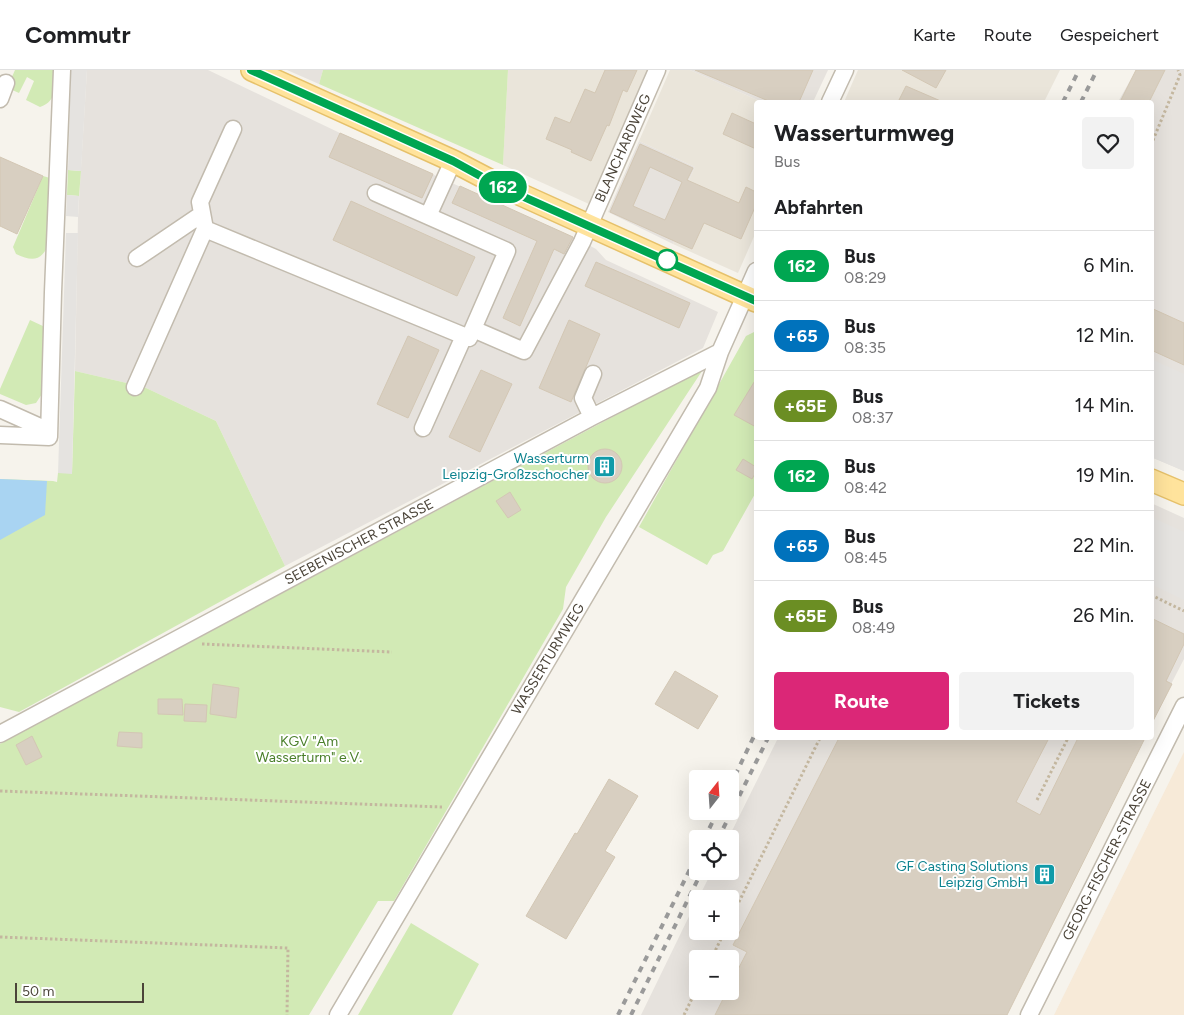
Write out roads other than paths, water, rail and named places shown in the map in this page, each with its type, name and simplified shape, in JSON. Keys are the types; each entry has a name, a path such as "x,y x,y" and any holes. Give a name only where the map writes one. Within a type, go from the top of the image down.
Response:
{"main road":[{"path":"252,70 453,161 495,184 751,298"},
{"path":"1154,481 1184,494"}],"street":[{"path":"0,435 49,437 62,70"},
{"name":"BLANCHARDWEG","path":"468,333 524,351 582,242 657,70"},
{"path":"831,100 845,70"},
{"path":"0,99 6,83"},
{"path":"135,387 204,222 200,202 233,129"},
{"path":"428,216 453,161"},
{"path":"376,193 507,251 423,428"},
{"path":"137,258 204,222"},
{"path":"204,222 468,333"},
{"name":"WASSERTURMWEG","path":"338,1015 708,388 720,352 751,298 754,281"},
{"name":"SEEBENISCHER STRASSE","path":"0,734 592,417 720,352"},
{"path":"592,417 583,398 593,374"},
{"path":"0,409 49,432"},
{"name":"GEORG-FISCHER-STRASSE","path":"1029,1015 1184,706"}],"water":[{"path":"0,479 47,481 45,515 0,540"}],"railway":[{"path":"1064,100 1079,70"},
{"path":"1082,100 1097,70"},
{"path":"738,770 754,736"},
{"path":"722,830 767,740"},
{"path":"708,830 714,820"},
{"path":"618,1015 689,871"},
{"path":"631,1015 698,880"}],"place":[{"name":"Wasserturm Leipzig-Großzschocher","path":"605,466"},
{"name":"GF Casting Solutions Leipzig GmbH","path":"1044,874"}],"park label":[{"name":"KGV \"Am Wasserturm\" e.V.","path":"309,750"}]}
